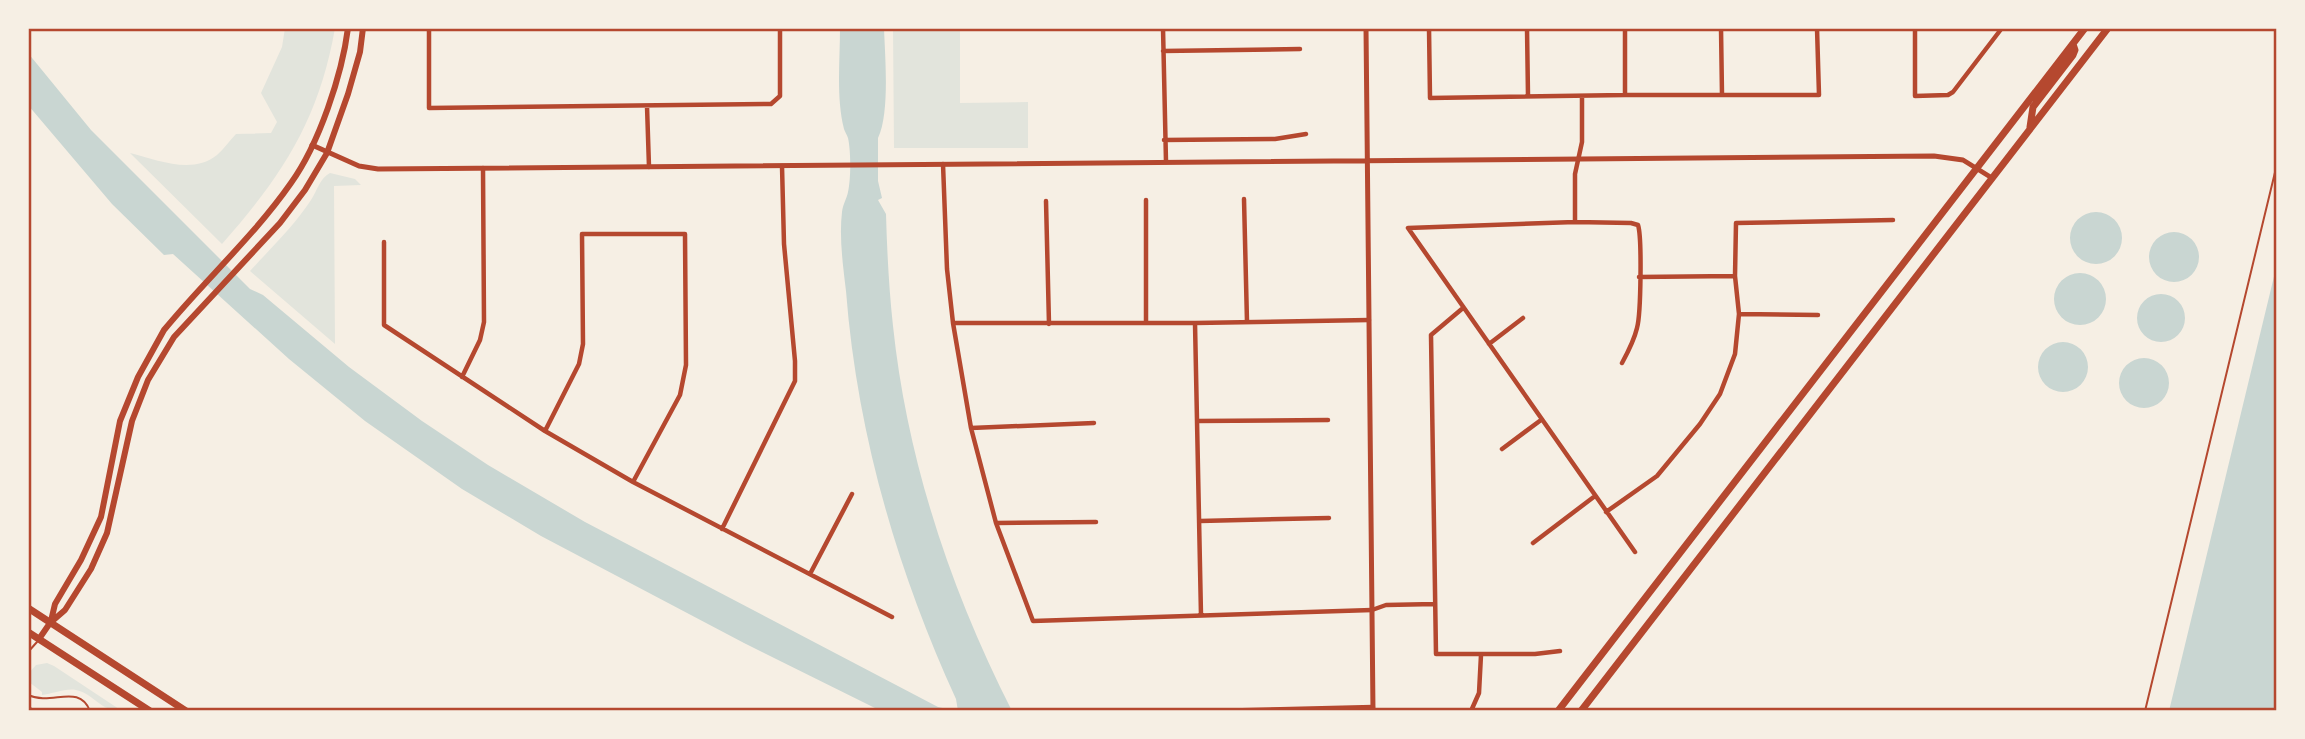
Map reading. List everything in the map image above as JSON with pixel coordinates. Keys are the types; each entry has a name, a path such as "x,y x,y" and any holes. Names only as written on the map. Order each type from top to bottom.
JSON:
{"main road":[{"path":"39,639 50,622 55,604 81,560 101,517 120,421 138,377 164,330 268,214 293,181 312,145 338,78 345,54 348,28"},
{"path":"50,622 65,610 92,569 107,533 132,421 148,380 174,337 280,223 305,190 327,153 348,94 360,52 363,28"},
{"path":"1558,711 2085,28"},
{"path":"1581,711 2108,28"},
{"path":"2030,128 2033,107 2073,55 2073,44"},
{"path":"1682,550 1696,561"},
{"path":"28,608 186,711"},
{"path":"28,632 150,711"}],"street":[{"path":"429,28 429,108 771,104 780,96 780,28"},
{"path":"1163,28 1166,162"},
{"path":"1212,711 1373,709 1366,28"},
{"path":"1429,28 1430,98 1819,95 1817,28"},
{"path":"1527,28 1528,96"},
{"path":"1625,28 1625,95"},
{"path":"1721,28 1722,95"},
{"path":"1915,28 1915,96 1948,95 1953,92 2002,28"},
{"path":"1163,51 1300,48"},
{"path":"1575,222 1575,174 1582,142 1582,96"},
{"path":"647,106 649,167"},
{"path":"1164,141 1275,139 1306,134"},
{"path":"312,145 359,166 378,169 1934,156 1963,160 1992,178"},
{"path":"943,164 947,270 971,428 996,523 1033,621 1372,610 1386,605 1435,604"},
{"path":"722,529 795,381 784,244 782,166"},
{"path":"462,377 480,340 484,322 483,168"},
{"path":"1146,200 1146,323"},
{"path":"1244,200 1247,322"},
{"path":"1046,201 1049,324"},
{"path":"1606,512 1657,476 1700,424 1720,394 1735,354 1739,314 1735,276 1736,223 1893,220"},
{"path":"1622,363 1638,326 1638,225 1575,222 1408,228 1635,552"},
{"path":"545,431 579,364 581,354 582,234 685,234 686,365 680,395 633,482"},
{"path":"384,242 384,326 545,431 633,482 892,617"},
{"path":"1639,277 1735,276"},
{"path":"1463,308 1432,335 1436,654 1560,651"},
{"path":"1739,314 1818,316"},
{"path":"1489,344 1523,318"},
{"path":"953,323 1370,320"},
{"path":"1195,323 1201,615"},
{"path":"1197,421 1328,420"},
{"path":"1502,449 1541,420"},
{"path":"971,428 1094,423"},
{"path":"810,574 852,494"},
{"path":"1533,542 1595,496"},
{"path":"1200,520 1329,518"},
{"path":"996,523 1096,522"},
{"path":"1471,711 1479,694 1481,654"}],"lane":[{"path":"28,652 39,639"},
{"path":"28,695 46,700 79,697 90,711"},
{"path":"28,706 34,711"}],"path":[{"path":"2145,711 2277,164"}],"shaded area":[{"path":"285,28 335,28 328,61 308,119 295,145 263,194 222,244 130,153 175,164 197,164 217,155 236,134 271,133 277,122 261,93 282,47"},
{"path":"840,28 884,28 885,100 878,138 878,181 882,198 878,200 886,214 893,326 909,426 935,524 951,572 1012,711 958,711 956,699 915,601 883,500 870,448 851,344 841,241 841,222 849,186 850,165 849,144 840,104"},
{"path":"893,28 960,28 960,103 1028,102 1028,148 894,148"},
{"path":"28,53 91,130 250,289 263,295 349,367 422,421 488,465 585,522 938,707 956,711 881,711 744,643 541,536 462,489 365,421 289,359 173,254 164,255 112,204 28,105"},
{"path":"330,173 355,179 361,185 334,186 335,344 250,271 297,219 321,181"},
{"path":"2096,212 2115,219 2122,238 2115,257 2096,264 2077,257 2070,238 2077,219"},
{"path":"2174,232 2192,239 2199,257 2192,275 2174,282 2156,275 2149,257 2156,239"},
{"path":"2277,264 2277,711 2169,711"},
{"path":"2080,273 2099,280 2106,299 2099,318 2080,325 2061,318 2054,299 2061,280"},
{"path":"2161,294 2170,295 2178,301 2184,309 2184,327 2178,335 2170,341 2161,342 2152,341 2144,335 2138,327 2137,318 2138,309 2144,301 2152,295"},
{"path":"2063,342 2081,349 2088,367 2081,385 2063,392 2045,385 2038,367 2045,349"},
{"path":"2144,358 2162,365 2169,383 2162,401 2144,408 2126,401 2119,383 2126,365"},
{"path":"47,663 122,711 108,708 76,690 42,695 42,692 29,682 29,673 36,665"}]}
